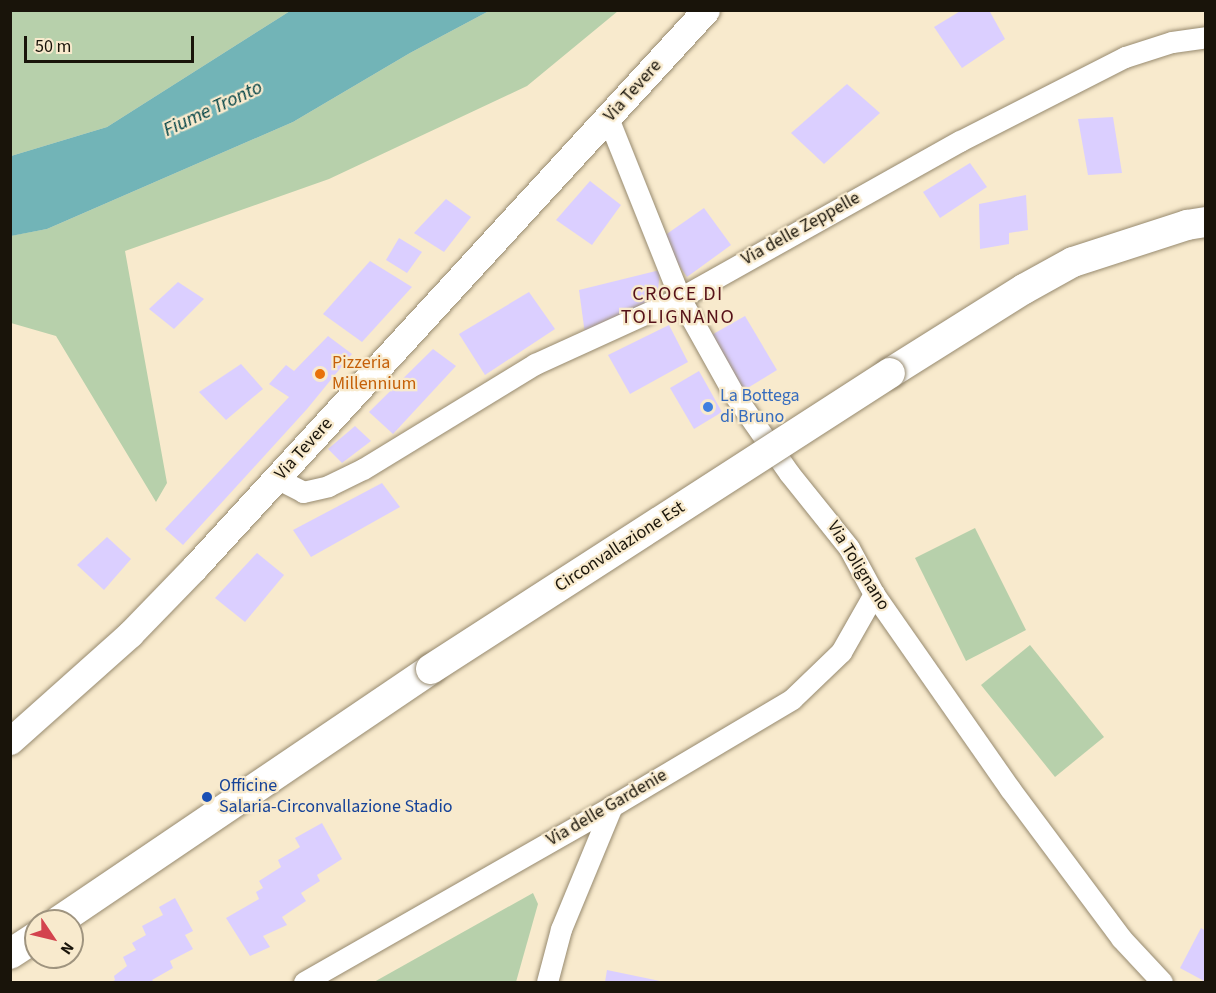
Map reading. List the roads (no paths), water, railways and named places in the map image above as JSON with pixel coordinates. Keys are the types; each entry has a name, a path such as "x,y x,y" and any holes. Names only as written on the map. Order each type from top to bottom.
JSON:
{"main road":[{"name":"Circonvallazione Est","path":"76,909 431,669 1024,289 1073,262 1187,225 1206,222"},
{"path":"10,954 24,945"}],"street":[{"name":"Via Tevere","path":"10,741 130,634 278,479 706,10"},
{"name":"Via delle Zeppelle","path":"278,479 303,492 328,486 363,470 535,364 680,298 960,141 1125,57 1172,42 1206,37"},
{"name":"Via Tolignano","path":"608,118 680,298 733,393 789,473 849,548 874,594 1010,789 1121,938 1162,982"},
{"name":"Via delle Gardenie","path":"304,982 612,806 792,699 841,652 874,594"},
{"path":"547,982 561,929 612,806"}],"water":[{"name":"Fiume Tronto","path":"290,11 489,11 410,53 293,122 47,229 11,236 11,156 107,127"}],"place":[{"name":"Pizzeria Millennium","path":"320,374"},
{"name":"La Bottega di Bruno","path":"708,407"},
{"name":"Officine Salaria-Circonvallazione Stadio","path":"207,797"}],"district":[{"name":"CROCE DI TOLIGNANO","path":"678,306"}]}
